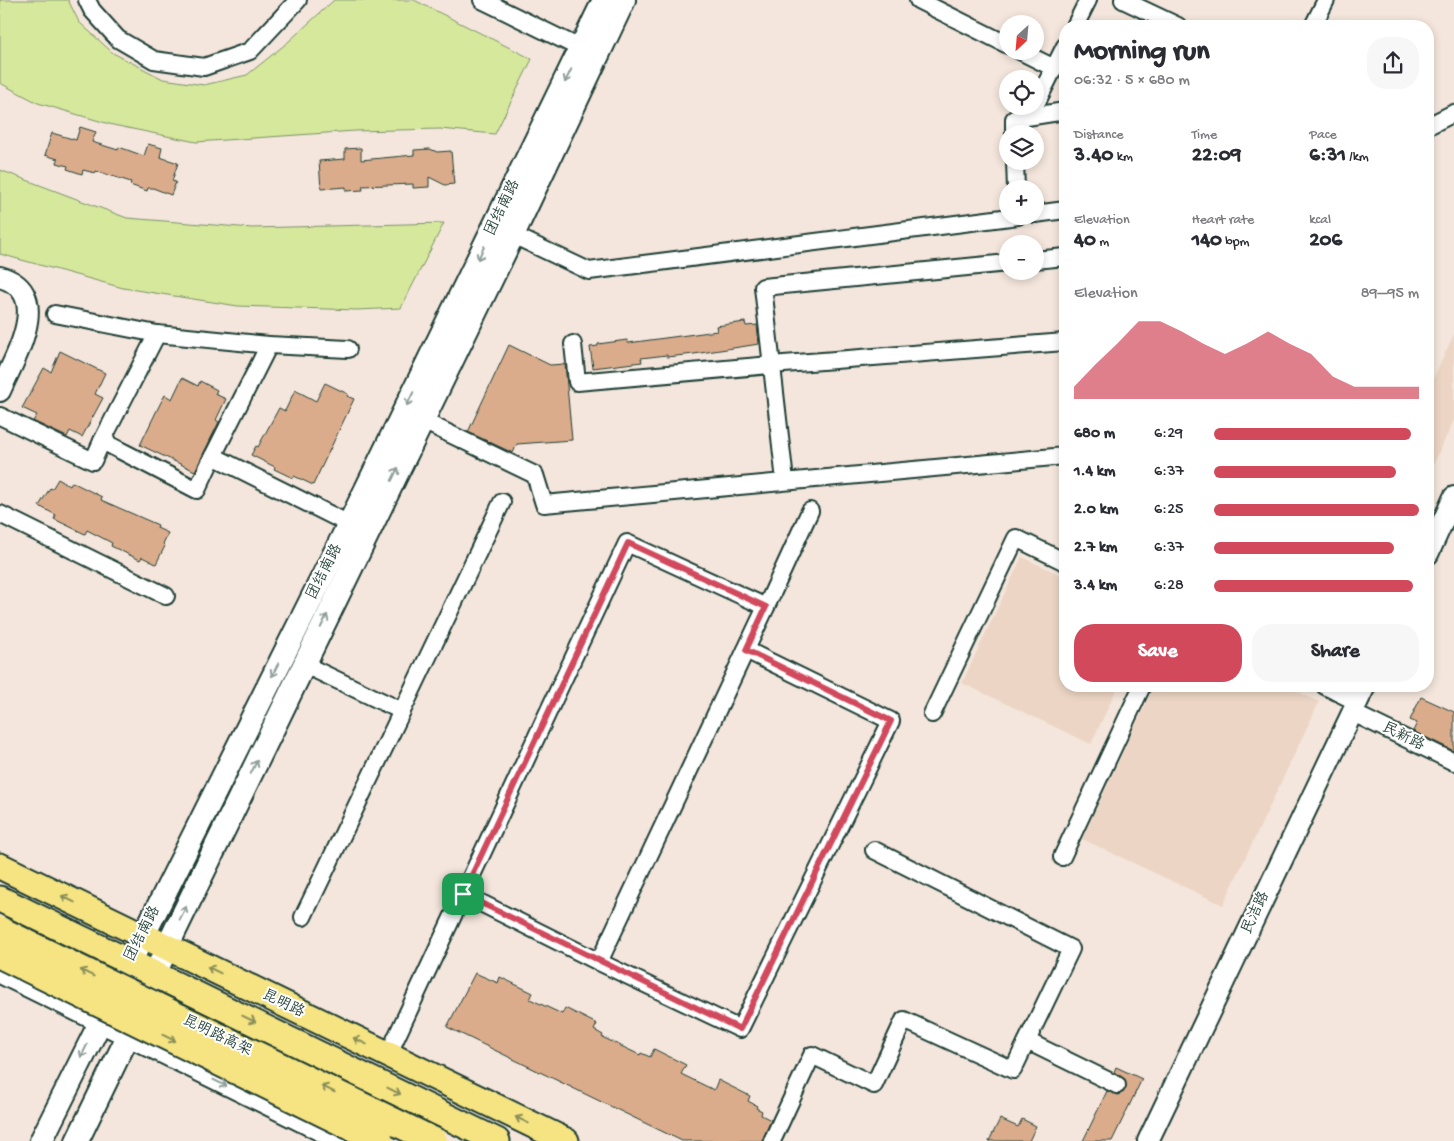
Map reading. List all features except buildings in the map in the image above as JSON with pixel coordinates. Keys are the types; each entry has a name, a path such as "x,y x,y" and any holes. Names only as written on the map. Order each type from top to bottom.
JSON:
{"highway":[{"name":"昆明路高架","path":"0,930 434,1141"},
{"name":"昆明路高架","path":"0,955 380,1141"}],"main road":[{"name":"团结南路","path":"77,1141 127,1038 167,947 303,664 513,235 589,53 604,0"},
{"name":"团结南路","path":"41,1141 98,1023 349,524 589,53 624,0"},
{"name":"昆明路","path":"0,866 566,1141"},
{"name":"昆明路","path":"0,899 497,1141"}],"street":[{"path":"87,0 92,10 118,39 132,48 154,60 204,67 250,51 298,0"},
{"path":"482,0 589,53"},
{"path":"918,0 999,40"},
{"path":"1078,20 1088,0"},
{"path":"1123,0 1165,20"},
{"path":"1316,20 1326,0"},
{"path":"1030,116 1059,58"},
{"path":"1038,60 1054,68"},
{"path":"1014,125 1014,119 1059,112"},
{"path":"1434,123 1454,113"},
{"path":"1044,213 1059,211"},
{"path":"513,235 589,271 999,218"},
{"path":"1044,259 1059,258"},
{"path":"785,481 763,288 999,264"},
{"path":"0,276 10,280 24,294 29,309 27,328 0,392"},
{"path":"55,314 157,334 268,345 348,349"},
{"path":"0,416 93,460 157,334"},
{"path":"573,344 577,382 1059,342"},
{"path":"102,441 197,490 268,345"},
{"path":"422,420 535,475 544,504 1059,457"},
{"path":"214,456 349,524"},
{"path":"1434,541 1454,497"},
{"path":"303,917 502,502"},
{"path":"599,962 810,511"},
{"path":"0,514 166,596"},
{"path":"932,714 1016,538 1059,559"},
{"path":"388,1055 628,543 766,607"},
{"path":"463,894 599,962 740,1029 891,721 746,650"},
{"path":"303,664 402,711"},
{"path":"1062,857 1139,692"},
{"name":"民新路","path":"1339,692 1358,700 1454,762"},
{"name":"民洁路","path":"1148,1141 1358,700"},
{"path":"772,1141 812,1055 874,1085 904,1020 1013,1070 1071,949 874,850"},
{"path":"0,975 337,1141"},
{"path":"1027,1041 1117,1085"}],"shaded area":[{"path":"1454,334 1454,420 1434,463 1434,377"},
{"path":"1022,557 1059,574 1059,692 1115,692 1091,744 962,683"},
{"path":"1151,692 1298,692 1319,702 1223,905 1082,839"}],"green space":[{"path":"0,0 68,0 79,22 113,53 163,79 204,85 247,75 287,43 334,0 414,0 532,59 495,134 440,129 355,131 196,142 113,125 38,103 0,83"},
{"path":"0,170 127,218 252,228 444,223 401,308 357,310 238,306 123,288 0,254"}],"route":[{"path":"628,543 766,607 746,650 891,721 740,1029 599,962 463,894 628,543"}]}
